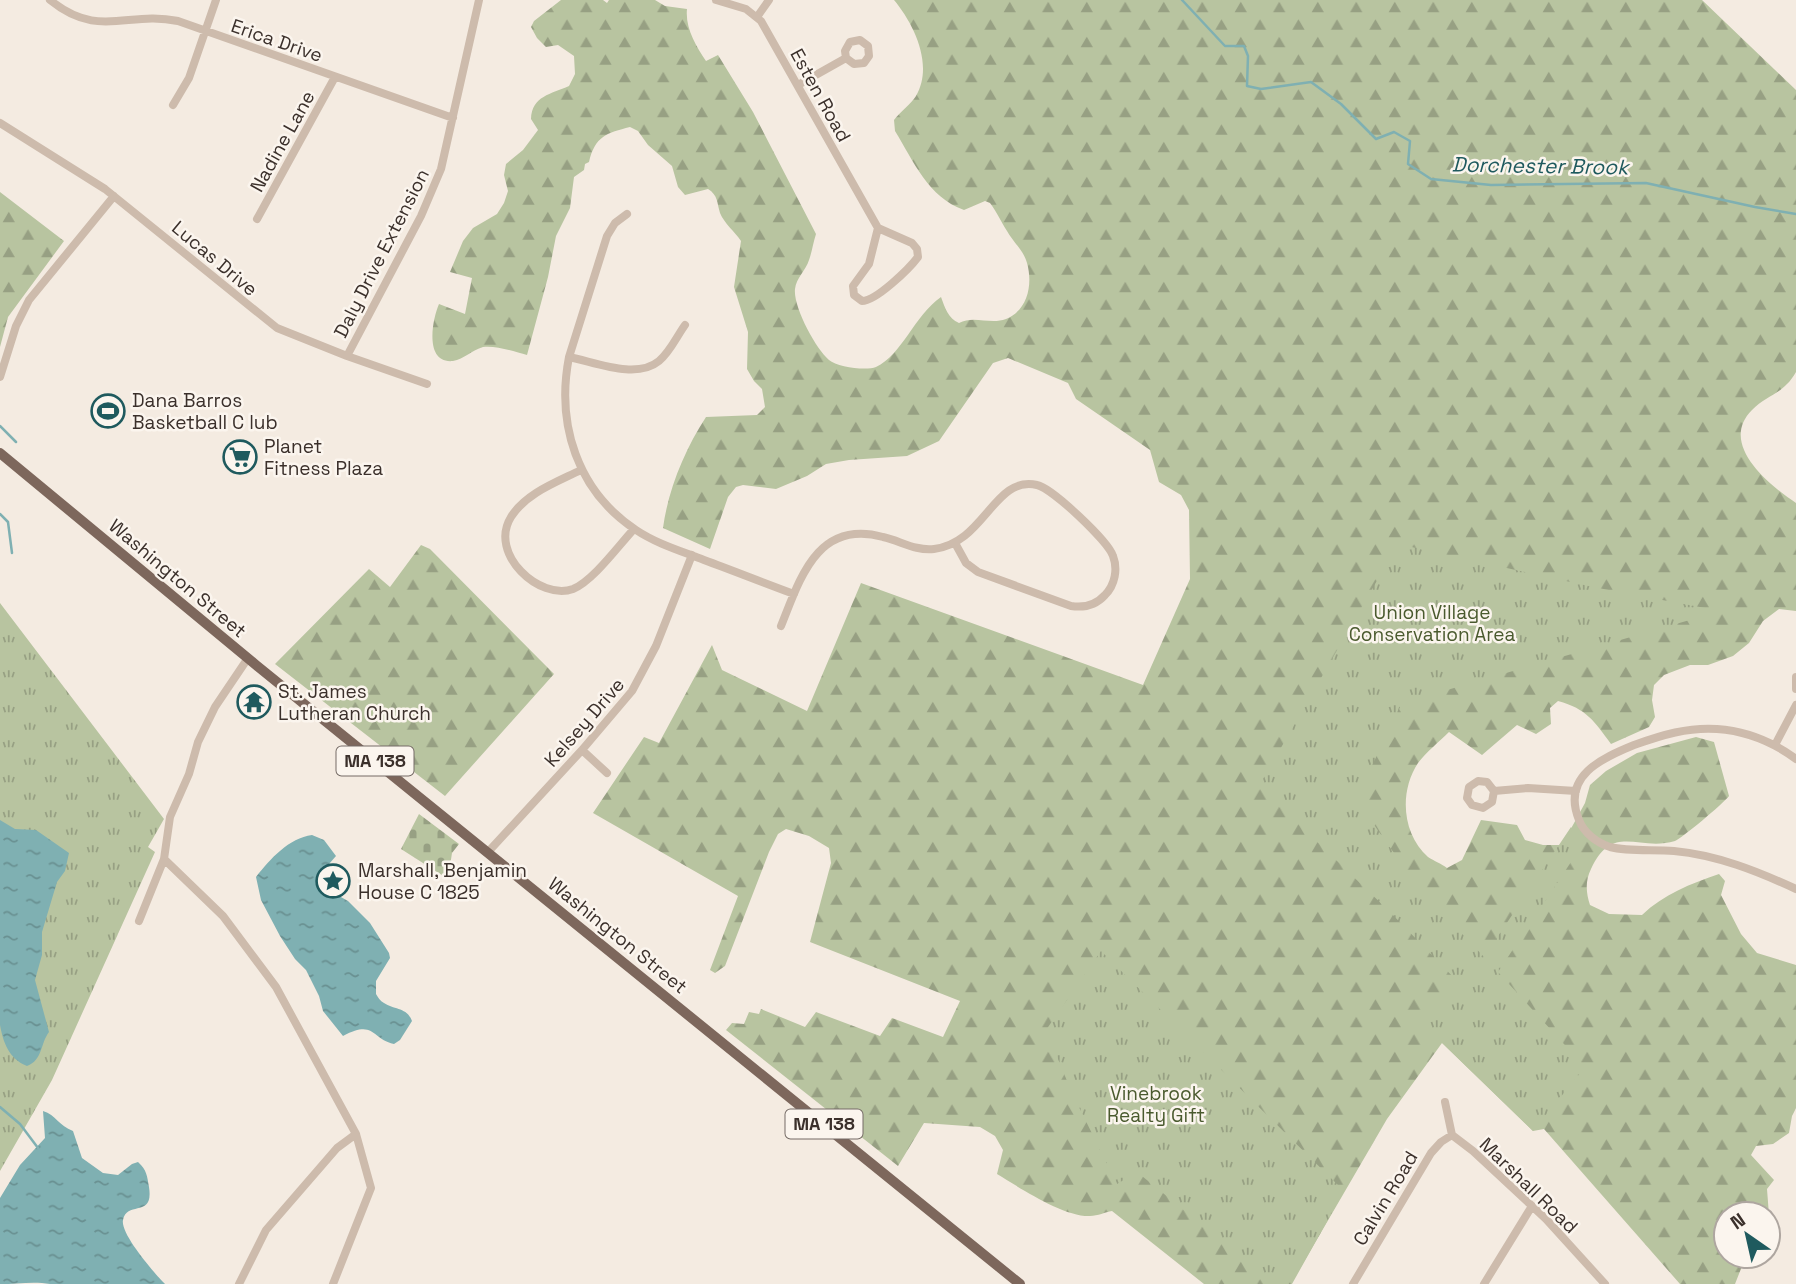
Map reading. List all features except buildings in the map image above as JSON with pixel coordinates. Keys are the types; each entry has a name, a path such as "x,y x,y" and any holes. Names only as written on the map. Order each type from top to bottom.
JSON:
{"main road":[{"name":"Washington Street","path":"0,453 247,658 1020,1284"}],"street":[{"name":"Erica Drive","path":"50,0 64,10 107,23 166,19 453,118"},
{"path":"173,106 189,78 216,0"},
{"name":"Daly Drive Extension","path":"347,356 428,200 446,153 479,0"},
{"path":"716,0 739,6 757,17 769,0"},
{"name":"Esten Road","path":"757,17 878,229"},
{"path":"798,85 846,58"},
{"name":"Nadine Lane","path":"257,219 335,78"},
{"name":"Lucas Drive","path":"0,123 93,180 267,321 287,333 427,384"},
{"path":"0,377 16,326 29,300 114,196"},
{"path":"627,214 615,223 607,236 569,357 564,393 566,424 582,470 604,502 634,529 662,544 794,594"},
{"path":"878,229 913,244 918,249 918,255 910,266 874,297 862,301 854,295 853,286 869,264 878,229"},
{"path":"569,357 626,369 643,369 663,357 685,325"},
{"path":"582,470 533,495 514,513 504,536 506,551 513,563 543,587 557,591 570,590 588,579 634,529"},
{"path":"781,626 807,565 816,554 840,538 870,534 920,549 942,548 955,543 979,525 1005,493 1018,485 1033,484 1055,494 1103,541 1114,557 1115,576 1107,594 1097,602 1085,606 1071,606 974,569 966,562 955,543"},
{"name":"Kelsey Drive","path":"488,852 582,750 641,677 692,555"},
{"path":"139,921 164,859 170,817 189,774 198,742 215,707 247,658"},
{"path":"1796,677 1796,689"},
{"path":"1775,745 1796,705"},
{"path":"1796,759 1775,745 1743,733 1698,728 1678,731 1632,746 1597,762 1582,777 1576,791 1575,805 1582,825 1591,836 1603,844 1617,848 1682,852 1719,859 1759,872 1796,889"},
{"path":"582,750 607,773"},
{"path":"1494,791 1528,788 1576,791"},
{"path":"164,859 223,916 276,987 356,1134 371,1188 333,1284"},
{"name":"Marshall Road","path":"1445,1102 1452,1135 1474,1151 1532,1206 1605,1284"},
{"path":"239,1284 266,1230 337,1148 356,1134"},
{"name":"Calvin Road","path":"1353,1284 1431,1153 1452,1135"},
{"path":"1484,1284 1532,1206"}],"green space":[{"path":"561,0 603,0 607,3 609,0 655,0 665,6 687,9 689,30 699,49 706,61 718,55 753,112 816,234 809,260 795,289 795,297 806,327 829,360 838,365 859,368 876,367 885,361 901,345 923,314 941,297 950,315 959,323 970,320 1000,321 1019,309 1029,288 1026,259 990,203 985,201 964,210 941,197 923,177 895,131 894,120 916,96 923,71 919,45 894,0 1702,0 1796,90 1796,372 1786,385 1752,410 1743,423 1741,436 1744,450 1761,475 1796,503 1796,611 1779,609 1763,621 1749,643 1733,656 1708,665 1690,665 1664,675 1654,685 1652,700 1655,717 1649,727 1611,744 1589,717 1558,701 1550,708 1551,724 1536,734 1517,725 1482,755 1449,732 1418,763 1412,774 1406,799 1408,825 1419,848 1447,868 1462,860 1481,820 1517,825 1525,840 1543,845 1562,845 1585,803 1590,785 1606,771 1637,753 1696,737 1714,742 1729,796 1675,841 1627,841 1608,846 1591,869 1587,887 1590,905 1609,914 1642,915 1678,890 1719,874 1725,881 1721,895 1741,934 1757,953 1796,965 1796,1108 1789,1133 1773,1144 1756,1146 1751,1155 1774,1180 1767,1189 1768,1200 1712,1200 1712,1270 1740,1270 1735,1284 1680,1284 1544,1129 1533,1131 1442,1043 1387,1119 1291,1284 1204,1284 1112,1211 1090,1216 1068,1212 1042,1201 997,1174 1003,1150 995,1136 980,1127 924,1123 898,1166 726,1030 732,1023 744,1024 749,1012 759,1014 761,1009 805,1027 816,1012 880,1036 892,1018 943,1037 960,1001 810,942 831,863 829,848 809,836 786,829 778,834 769,852 725,966 715,973 710,970 738,896 593,813 644,737 659,743 712,645 722,670 807,711 861,583 1143,685 1190,579 1189,510 1181,495 1159,482 1150,450 1076,399 1068,383 1008,358 993,363 939,441 907,456 826,464 807,476 776,489 743,485 736,487 728,497 710,549 663,528 678,470 706,417 757,415 765,407 762,389 747,369 748,332 734,287 741,241 722,217 714,194 708,189 685,195 678,187 672,166 648,145 638,131 630,127 603,137 595,146 584,170 574,177 570,208 556,236 527,355 483,347 453,361 444,360 434,349 434,320 439,304 465,314 472,278 450,272 463,241 473,228 497,214 504,203 508,191 504,175 506,164 523,150 538,130 531,119 535,105 544,97 569,86 575,74 574,56 558,45 546,47 531,27 534,21"},
{"path":"0,192 64,241 8,317 0,347"},
{"name":"Union Village Conservation Area","path":"1398,544 1593,587 1721,611 1402,703 1357,797 1400,860 1484,957 1571,827 1583,844 1498,972 1585,1067 1533,1131 1434,1035 1426,1041 1420,1033 1457,981 1389,911 1259,786"},
{"path":"421,545 430,549 554,674 445,796 275,664 369,569 390,587"},
{"path":"0,603 164,819 148,847 155,852 52,1080 0,1171"},
{"path":"419,814 459,844 452,853 448,879 401,849"},
{"name":"Vinebrook Realty Gift","path":"1101,951 1344,1191 1292,1284 1275,1284 1137,1172 1117,1184 1072,1093 1046,1030"}],"water":[{"path":"0,820 15,829 36,830 69,853 42,932 42,955 35,980 49,1032 39,1056 27,1066 16,1059 8,1049 0,1025"},
{"path":"312,835 324,840 336,856 329,864 327,873 327,882 332,892 348,901 370,923 389,953 390,958 376,981 376,994 383,1002 407,1013 412,1021 400,1040 394,1044 361,1029 343,1036 323,1011 306,970 280,936 261,900 256,877 288,845"},
{"path":"43,1111 73,1131 82,1158 103,1173 118,1175 138,1162 143,1168 149,1187 148,1203 125,1214 124,1226 139,1254 165,1284 0,1284 0,1198 20,1165 45,1138"}],"waterway":[{"name":"Dorchester Brook","path":"1182,0 1225,46 1244,46 1248,56 1247,86 1261,89 1311,82 1341,104 1376,139 1394,132 1410,141 1408,164 1431,179 1491,185 1646,183 1796,214"},
{"path":"0,426 16,442"},
{"path":"0,514 8,522 12,553"},
{"path":"0,1107 20,1124 38,1148"}],"place":[{"name":"Dana Barros Basketball C lub","path":"108,411"},
{"name":"Planet Fitness Plaza","path":"240,457"},
{"name":"St. James Lutheran Church","path":"254,702"},
{"name":"Marshall, Benjamin House C 1825","path":"333,881"}]}
